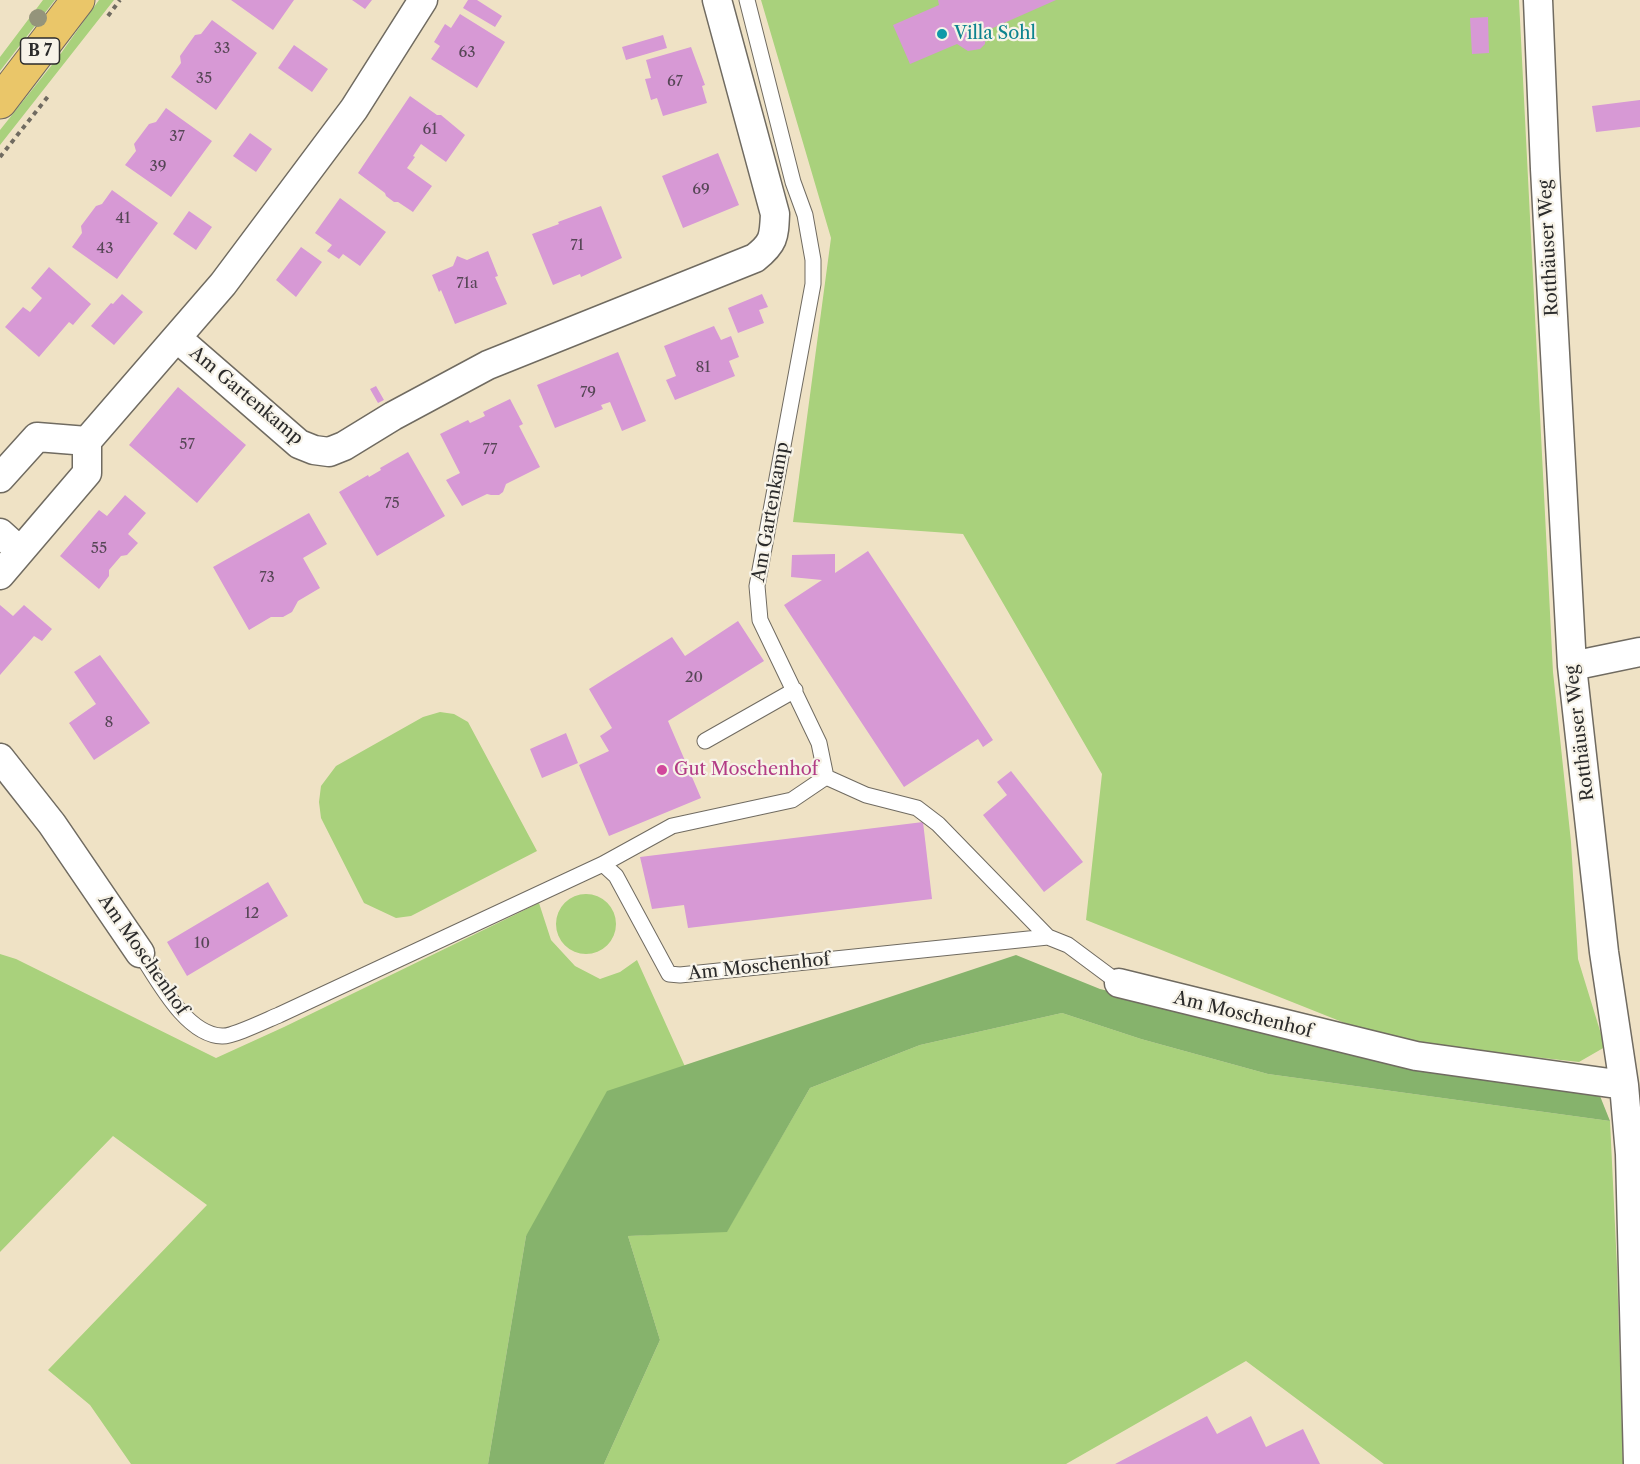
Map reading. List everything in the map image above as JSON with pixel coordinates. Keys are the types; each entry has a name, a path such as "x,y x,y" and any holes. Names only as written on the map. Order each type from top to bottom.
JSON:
{"main road":[{"name":"B 7","path":"0,102 78,0"}],"street":[{"name":"Am Gartenkamp","path":"87,441 224,284 354,109 423,0"},
{"name":"Am Gartenkamp","path":"177,338 299,444 314,450 329,452 344,447 393,416 488,364 755,258 769,247 775,233 775,213 717,0"},
{"name":"Rotthäuser Weg","path":"1539,0 1545,169 1572,666 1604,952 1624,1085 1630,1154 1638,1464"},
{"path":"0,478 37,437 87,441 87,473 10,542 0,574"},
{"path":"1572,666 1640,651"},
{"name":"Am Moschenhof","path":"0,758 52,824 140,953"},
{"name":"Am Moschenhof","path":"1119,983 1416,1056 1624,1085"}],"lane":[{"name":"Am Gartenkamp","path":"747,0 793,182 805,215 813,260 813,284 757,586 760,620 819,743 826,777"},
{"path":"705,741 795,690"},
{"path":"603,864 672,826 792,800 826,777 866,795 917,808 938,824 1048,937"},
{"name":"Am Moschenhof","path":"140,953 173,1003 193,1024 202,1032 224,1037 279,1015 603,864 616,876 669,974 680,975 1048,937 1068,945 1119,983"}],"green space":[{"path":"43,0 55,0 0,71 0,57"},
{"path":"99,0 114,0 0,145 0,130 59,56"},
{"path":"761,0 1519,0 1553,672 1571,842 1578,959 1605,1047 1579,1062 1390,1041 1086,920 1102,774 963,534 793,522 831,238"},
{"path":"440,712 454,714 468,722 537,851 411,916 396,918 364,903 321,818 319,802 321,786 336,766 423,717"},
{"path":"586,894 603,899 611,907 616,924 611,941 603,949 586,954 569,949 561,941 556,924 561,907 569,899"},
{"path":"539,903 551,940 575,966 600,979 620,972 637,960 687,1071 526,1236 488,1464 131,1464 90,1405 48,1370 207,1205 113,1136 0,1252 0,954 16,959 216,1058"},
{"path":"1016,955 1100,989 1381,1056 1600,1096 1610,1121 1268,1074 1141,1039 1062,1013 920,1045 810,1088 727,1232 628,1236 660,1340 604,1464 488,1464 526,1236 607,1091"},
{"path":"1062,1013 1141,1039 1268,1074 1610,1121 1623,1464 1384,1464 1246,1361 1066,1464 604,1464 660,1340 628,1236 727,1231 810,1088 920,1045"}],"building":[{"path":"231,0 294,0 273,30"},
{"path":"352,0 372,0 365,9"},
{"path":"468,0 477,0 502,16 495,27 463,8"},
{"name":"Villa Sohl","path":"938,0 1056,0 986,31 985,44 980,49 968,51 957,44 910,64 893,25 939,5"},
{"path":"460,14 505,42 477,88 431,59 440,46 434,42 445,24 451,28"},
{"path":"1488,17 1489,53 1472,54 1470,18"},
{"path":"212,20 257,53 216,110 171,77 181,63 180,56 195,35 201,34"},
{"path":"663,35 667,48 626,60 622,47"},
{"path":"294,45 328,69 312,92 278,68"},
{"path":"691,47 705,85 702,86 707,103 663,116 657,98 651,100 645,79 651,78 646,60"},
{"path":"410,96 437,115 441,115 465,135 446,162 421,144 407,168 432,186 413,212 398,202 394,202 358,173"},
{"path":"1640,100 1640,127 1596,132 1592,106"},
{"path":"166,108 212,141 171,197 125,165 136,151 134,144 149,124 156,122"},
{"path":"250,133 272,149 256,172 233,156"},
{"path":"718,153 739,205 683,228 662,176"},
{"path":"112,190 158,223 117,279 72,247 82,233 81,226"},
{"path":"340,198 386,232 360,266 343,254 339,259 327,251 332,245 315,233"},
{"path":"601,206 622,258 581,277 580,274 553,285 532,234"},
{"path":"189,211 212,227 196,250 173,234"},
{"path":"301,247 322,262 296,297 276,280"},
{"path":"488,251 498,276 495,277 507,304 455,324 432,275 453,266 457,256 467,260"},
{"path":"49,267 91,304 73,325 69,322 39,357 5,327 23,307 30,312 42,298 31,288"},
{"path":"122,294 143,312 114,345 91,326"},
{"path":"762,294 768,307 759,310 764,323 738,333 728,308"},
{"path":"714,326 721,340 731,336 739,357 729,361 735,376 675,400 666,380 676,376 664,346"},
{"path":"618,352 646,421 622,431 610,402 601,405 603,409 555,428 537,385"},
{"path":"376,386 384,400 378,403 370,389"},
{"path":"178,387 246,445 197,503 129,445"},
{"path":"510,399 523,424 519,426 540,467 506,484 499,495 487,494 462,506 446,480 460,473 440,434 468,420 470,423 485,416 483,412"},
{"path":"408,452 445,516 377,556 339,492 368,475 369,477"},
{"path":"125,495 146,513 128,534 138,543 127,555 121,556 109,570 109,576 99,589 60,556 99,510 107,516"},
{"path":"309,513 327,544 303,558 320,588 298,601 292,612 283,617 271,617 249,630 213,567"},
{"path":"868,551 993,740 983,747 978,739 904,787 784,605 822,580 791,577 792,555 835,554 835,573"},
{"path":"0,605 13,616 24,605 52,629 42,641 34,636 0,675"},
{"path":"738,621 764,661 668,721 701,798 609,836 579,765 609,751 600,736 612,728 589,689 672,637 685,656"},
{"path":"100,655 150,723 94,760 69,723 96,704 74,672"},
{"path":"566,733 578,763 542,778 530,749"},
{"path":"1011,771 1083,862 1044,892 983,815 1007,795 997,782"},
{"path":"923,822 932,899 688,928 684,905 652,909 640,857"},
{"path":"268,882 288,916 187,976 167,942"},
{"path":"1207,1416 1217,1434 1251,1416 1266,1447 1303,1429 1320,1464 1115,1464"}],"place":[{"name":"Villa Sohl","path":"942,34"},
{"name":"Gut Moschenhof","path":"662,770"}]}
